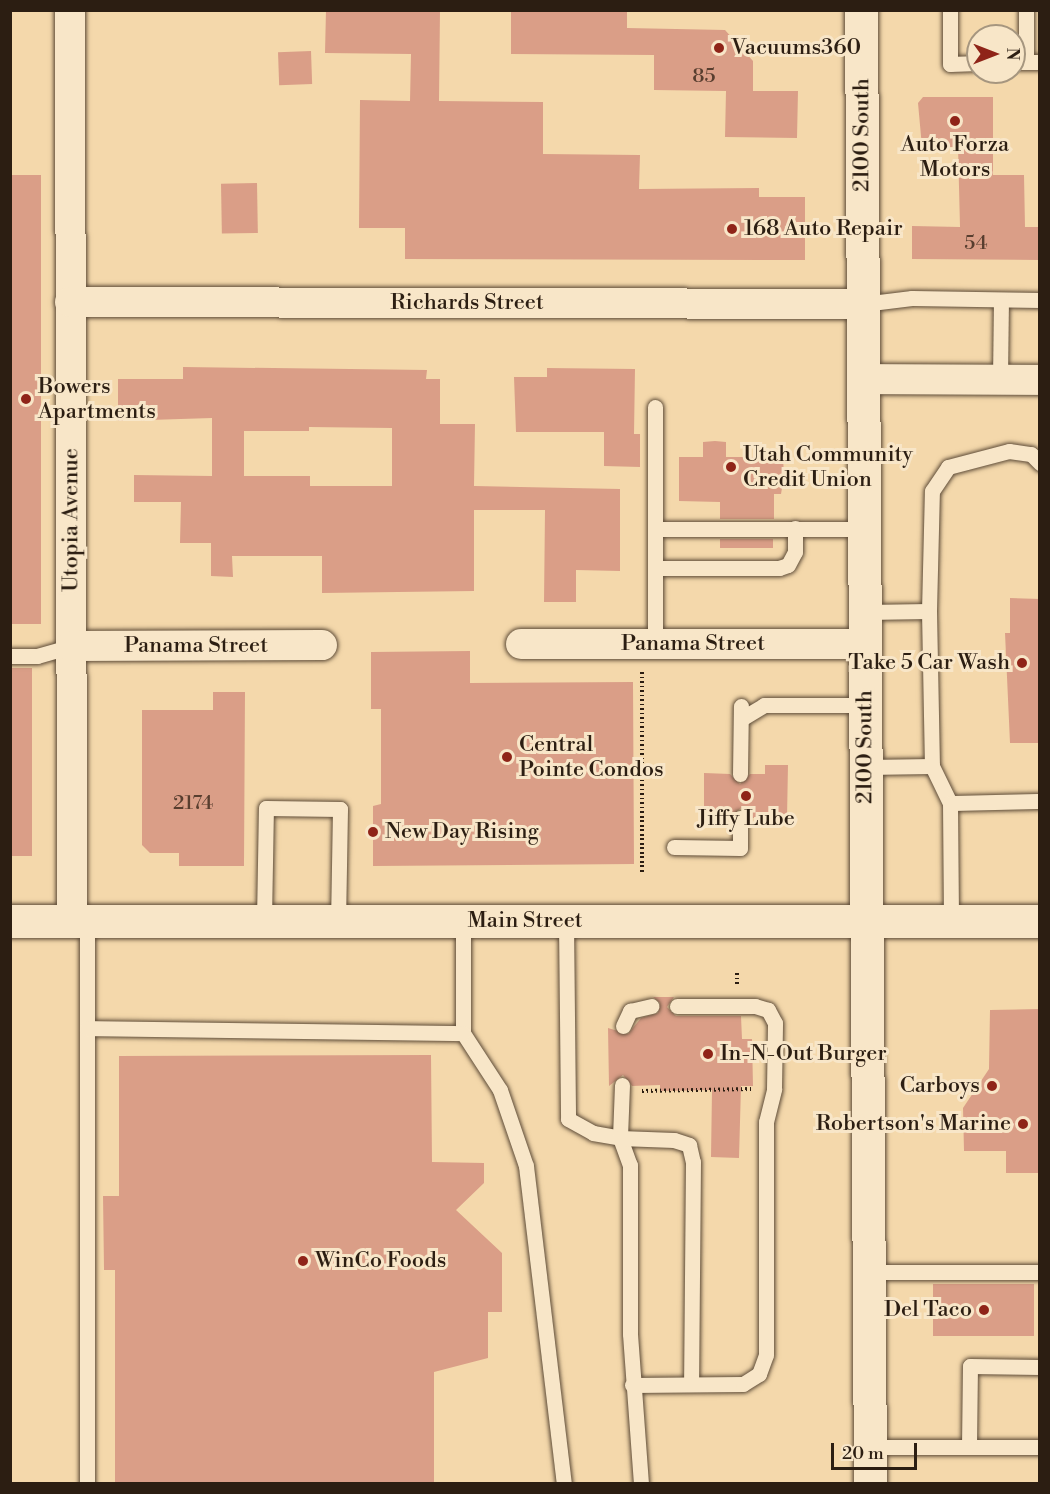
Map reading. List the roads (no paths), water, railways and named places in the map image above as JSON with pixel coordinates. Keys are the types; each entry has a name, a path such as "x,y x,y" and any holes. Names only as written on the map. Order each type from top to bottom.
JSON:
{"main road":[{"name":"2100 South","path":"861,10 870,1484"},
{"name":"Main Street","path":"10,921 1040,921"}],"street":[{"name":"Utopia Avenue","path":"70,10 71,646 79,921"},
{"name":"Richards Street","path":"70,302 863,304"},
{"path":"863,379 1040,380"},
{"name":"Panama Street","path":"521,644 865,644"},
{"name":"Panama Street","path":"71,646 322,645"}],"lane":[{"path":"950,10 950,64 966,63"},
{"path":"1026,10 1027,62"},
{"path":"863,304 912,298 1040,300"},
{"path":"1000,380 1001,300"},
{"path":"648,645 655,568 655,408"},
{"path":"951,921 950,802 932,766 929,611 932,491 948,467 1009,451 1031,454 1040,463"},
{"path":"655,568 779,568 788,565 795,552 795,528"},
{"path":"655,529 864,529"},
{"path":"865,612 929,611"},
{"path":"10,656 37,656 71,646"},
{"path":"740,774 741,713 764,705 865,705"},
{"path":"866,767 932,766"},
{"path":"950,802 1040,801"},
{"path":"264,920 266,808 340,809 338,920"},
{"path":"674,847 740,848 740,818"},
{"path":"79,921 87,1028 87,1484"},
{"path":"464,921 463,1033 500,1090 526,1166 564,1484"},
{"path":"566,921 568,1119 593,1134 621,1138 674,1140 688,1145 691,1153 691,1384"},
{"path":"623,1026 630,1011 651,1006"},
{"path":"632,1385 743,1384 759,1374 766,1355 766,1122 774,1089 775,1023 768,1010 755,1006 677,1006"},
{"path":"87,1028 463,1033"},
{"path":"622,1085 621,1138 630,1165 632,1385 641,1484"},
{"path":"868,1272 1040,1272"},
{"path":"969,1447 970,1366 1040,1367"},
{"path":"869,1447 1040,1447"}],"place":[{"name":"Vacuums360","path":"719,48"},
{"name":"Auto Forza Motors","path":"955,121"},
{"name":"168 Auto Repair","path":"732,229"},
{"name":"Bowers Apartments","path":"26,399"},
{"name":"Utah Community Credit Union","path":"731,467"},
{"name":"Take 5 Car Wash","path":"1022,663"},
{"name":"Central Pointe Condos","path":"507,757"},
{"name":"Jiffy Lube","path":"746,796"},
{"name":"New Day Rising","path":"373,832"},
{"name":"In-N-Out Burger","path":"708,1054"},
{"name":"Carboys","path":"992,1086"},
{"name":"Robertson's Marine","path":"1023,1124"},
{"name":"WinCo Foods","path":"303,1261"},
{"name":"Del Taco","path":"984,1310"}]}
